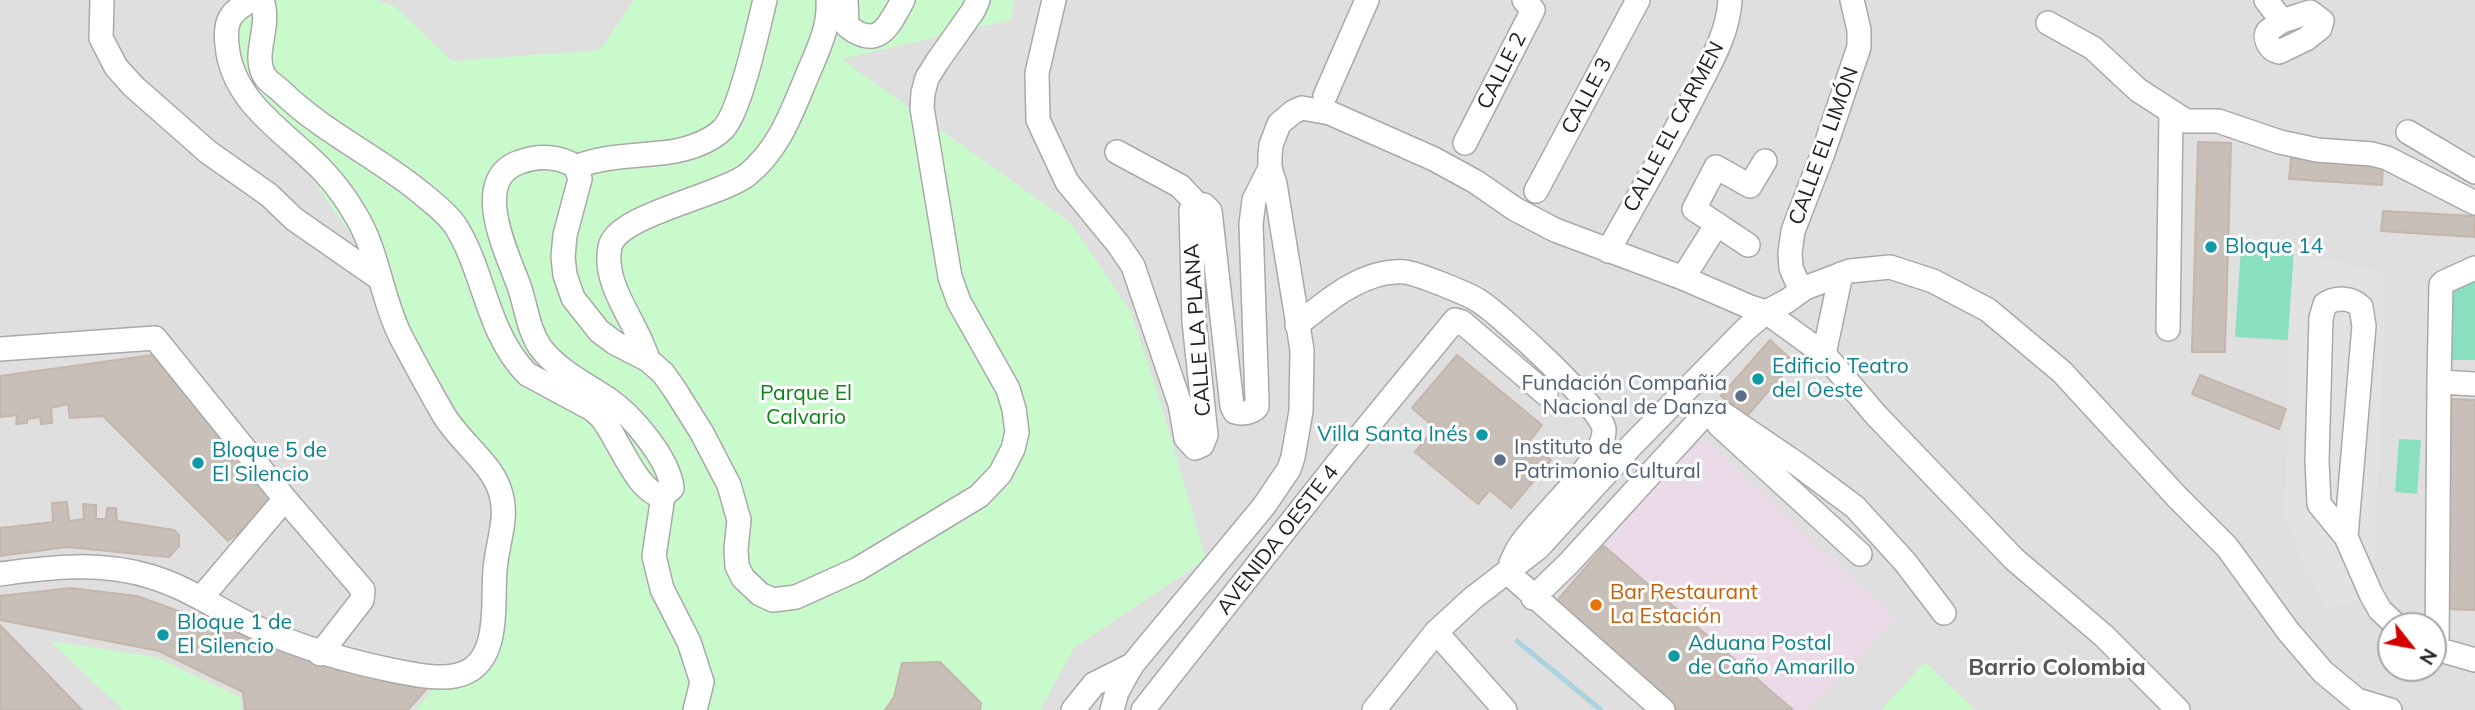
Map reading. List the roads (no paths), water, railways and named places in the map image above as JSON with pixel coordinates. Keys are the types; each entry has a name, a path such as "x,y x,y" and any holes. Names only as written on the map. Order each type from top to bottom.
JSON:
{"street":[{"path":"102,0 101,38 116,67 133,86 208,152 269,195 295,219 379,278"},
{"path":"0,573 88,566 152,577 201,598 253,626 320,654 429,677 454,677 466,673 481,660 487,649 495,613 495,569 504,522 499,487 446,418 400,336 389,312 368,243 349,205 327,174 254,107 236,80 227,51 225,27 239,7 252,0"},
{"path":"262,0 266,11 266,25 259,52 265,77 317,122 394,171 441,208 456,227 469,254 490,315 519,365 527,374 584,404 601,417 617,439 643,486 663,496"},
{"path":"576,167 595,161 677,152 713,137 724,129 735,110 765,0"},
{"path":"648,360 637,328 613,284 610,243 624,227 731,184 748,174 762,160 786,127 826,25 828,0"},
{"path":"846,0 847,26 855,33 875,36 887,30 903,0"},
{"path":"695,710 702,682 689,642 662,589 654,555 663,496 672,488 668,469 648,438 611,401 562,369 541,347 534,335 496,220 494,203 497,187 504,174 516,163 544,158 561,159 576,167 580,179 565,235 563,257 565,275 573,298 599,331 615,343 648,360 663,373 702,433 729,485 738,513 737,566 743,578 760,594 772,600 796,597 858,569 979,496 1000,474 1013,449 1017,432 1008,389 959,302 950,277 922,108 927,78 978,0"},
{"name":"CALLE LA PLANA","path":"1054,0 1037,74 1038,120 1067,182 1133,266 1180,404 1186,438 1195,447 1202,445 1206,435 1194,321 1190,217 1194,206 1208,208 1232,406 1235,412 1251,411 1256,407 1257,400 1251,224 1254,200 1270,168"},
{"path":"1325,96 1367,0"},
{"name":"CALLE 2","path":"1465,143 1533,10 1524,0"},
{"name":"CALLE 3","path":"1535,191 1638,0"},
{"name":"CALLE EL CARMEN","path":"1608,251 1676,131 1713,57 1725,29 1730,0"},
{"name":"CALLE EL LIMÓN","path":"1801,290 1791,268 1793,231 1859,47 1852,0"},
{"path":"2266,0 2282,22"},
{"path":"2048,23 2093,48 2138,90 2186,121 2218,121 2305,147 2387,158 2400,162 2475,203"},
{"path":"1112,710 1117,692 1132,665 1264,506 1289,469 1301,411 1302,350 1275,184 1270,168 1271,145 1279,124 1302,108 1330,113 1434,159 1538,222 1766,312 1825,354 1875,414 2014,559 2104,636 2178,710"},
{"path":"2168,329 2171,113"},
{"path":"2408,132 2475,172"},
{"path":"1117,152 1180,186 1198,205"},
{"path":"1748,245 1694,209 1716,167 1750,186 1765,161"},
{"path":"1683,278 1717,224"},
{"path":"1374,710 1436,632 1538,548 1632,445 1745,330 1766,312 1819,281 1850,271 1890,267 1933,281 1969,299 2015,332 2062,372 2176,497 2227,547 2288,631 2323,672 2357,700 2390,710"},
{"path":"2436,612 2441,285 2475,268"},
{"path":"1297,325 1331,298 1373,276 1406,272 1478,300 1500,317 1583,396 1601,419 1604,428 1598,453 1520,544 1507,572"},
{"path":"1825,354 1841,274"},
{"path":"2346,537 2364,326 2361,307 2350,300 2342,299 2331,300 2325,304 2321,318 2317,493 2319,504 2346,537 2371,594 2382,612"},
{"name":"AVENIDA OESTE 4","path":"1143,710 1455,320 1462,322 1546,394"},
{"path":"0,349 155,338 285,499 363,590 362,600 320,654"},
{"path":"2439,382 2475,384"},
{"path":"1534,598 1714,413"},
{"path":"1714,413 1860,554"},
{"path":"1714,413 1800,466 1855,507 1905,562 1944,613"},
{"path":"201,598 285,499"},
{"path":"1507,572 1663,710"},
{"path":"1436,632 1505,710"},
{"path":"2447,652 2475,660"},
{"path":"1073,710 1094,684 1132,665"}],"waterway":[{"path":"1517,641 1601,710"}],"place":[{"name":"Bloque 14","path":"2211,247"},
{"name":"Edificio Teatro del Oeste","path":"1758,379"},
{"name":"Fundación Compañia Nacional de Danza","path":"1741,396"},
{"name":"Villa Santa Inés","path":"1482,435"},
{"name":"Instituto de Patrimonio Cultural","path":"1500,460"},
{"name":"Bloque 5 de El Silencio","path":"198,463"},
{"name":"Bar Restaurant La Estación","path":"1596,605"},
{"name":"Bloque 1 de El Silencio","path":"163,635"},
{"name":"Aduana Postal de Caño Amarillo","path":"1674,656"}],"district":[{"name":"Barrio Colombia","path":"2057,668"}],"park label":[{"name":"Parque El Calvario","path":"806,406"}]}
